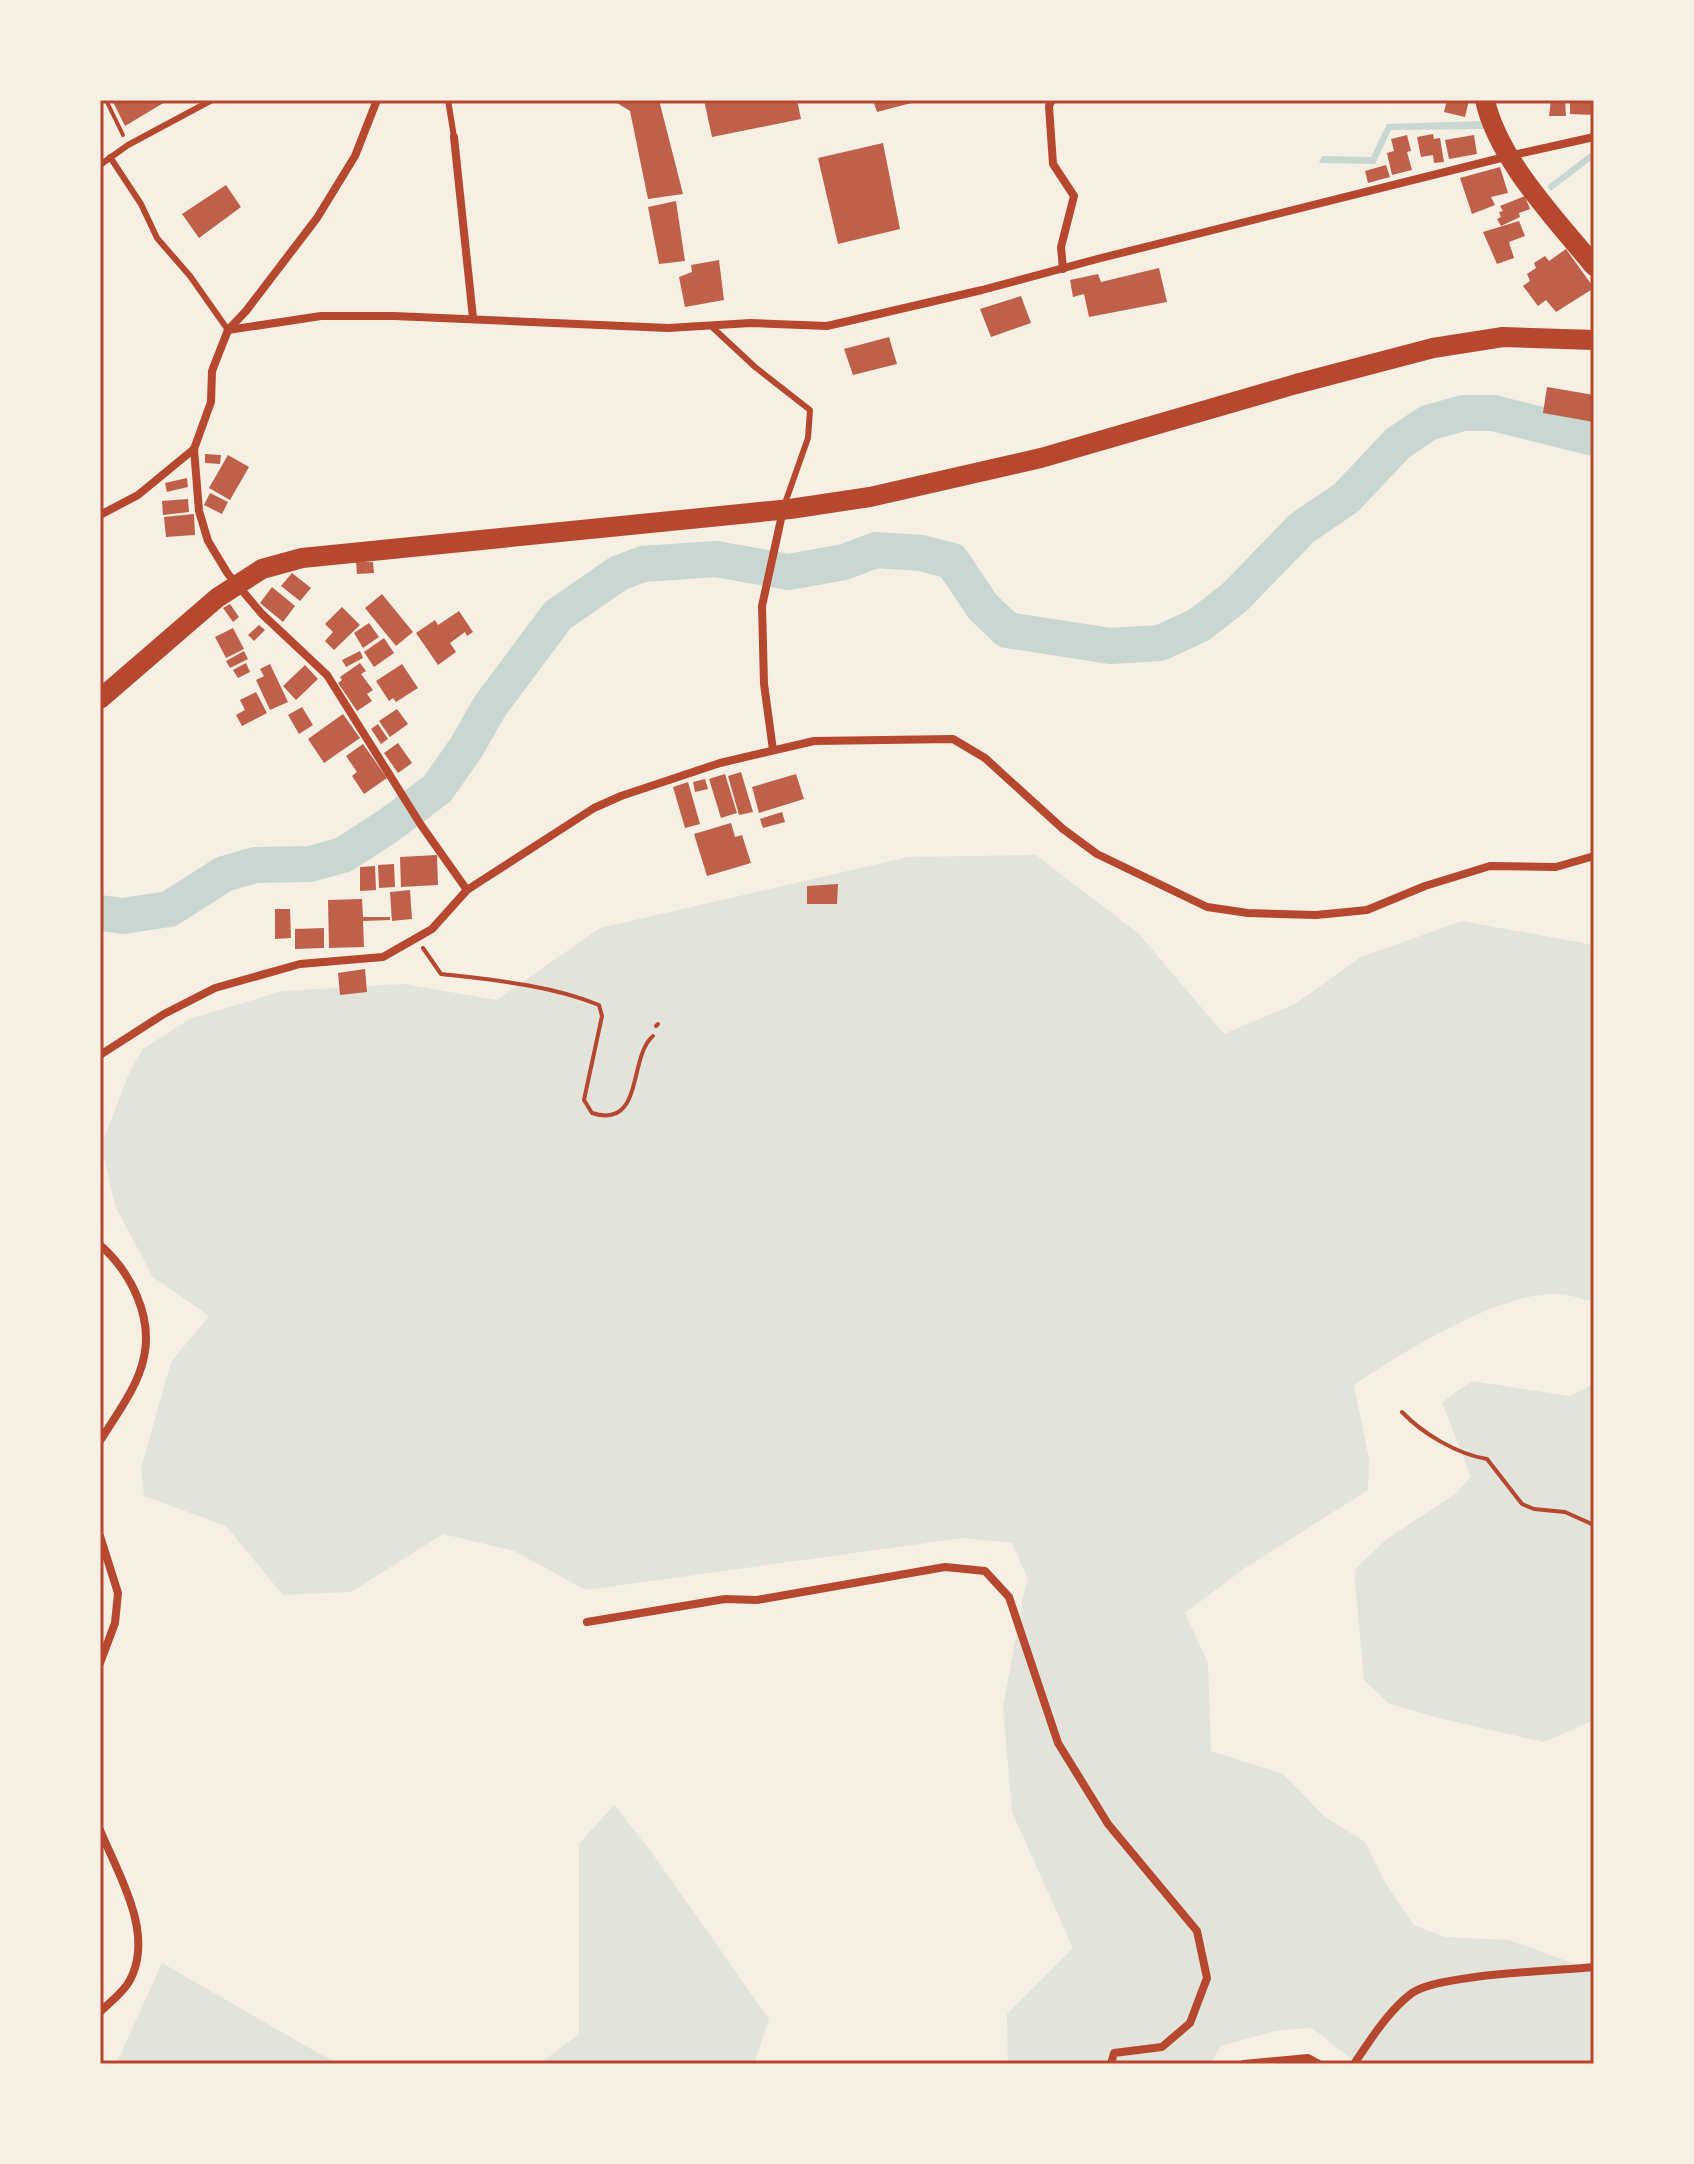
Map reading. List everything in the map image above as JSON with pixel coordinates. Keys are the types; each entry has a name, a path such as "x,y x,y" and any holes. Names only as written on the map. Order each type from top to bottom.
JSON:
{"main road":[{"path":"1485,100 1489,116 1509,156 1594,266"},
{"path":"100,699 217,598 262,569 302,558 783,510 870,497 1041,458 1281,388 1433,348 1503,337 1594,340"}],"street":[{"path":"377,100 355,156 317,218 228,330 212,371 211,402 194,449 199,511 208,541 237,586 327,675 421,825 467,890"},
{"path":"1052,100 1049,106 1053,164 1074,196 1061,247 1063,269"},
{"path":"454,137 473,318"},
{"path":"228,330 321,316 473,318 668,328 751,323 827,326 1594,137"},
{"path":"100,515 138,495 194,449"},
{"path":"773,750 764,684 762,606 783,510"},
{"path":"100,1055 164,1014 215,988 300,964 383,957 432,929 467,890 594,808 621,796 720,763 814,741 953,739 985,758 1063,829 1097,854 1207,907 1248,913 1316,915 1367,910 1425,886 1490,866 1556,867 1594,856"},
{"path":"100,1245 111,1254 136,1290 146,1331 144,1358 128,1395 100,1441"},
{"path":"100,1536 118,1593 115,1623 100,1663"},
{"path":"587,1622 725,1599 757,1600 945,1567 985,1571 1009,1597 1058,1743 1108,1824 1197,1931 1207,1978 1190,2023 1162,2047 1114,2053 1111,2064"},
{"path":"100,1830 134,1913 139,1953 130,1980 100,2012"},
{"path":"1354,2064 1386,2019 1415,1991 1446,1980 1594,1967"},
{"path":"1244,2064 1308,2058 1319,2064"}],"lane":[{"path":"100,165 128,145 212,100"},
{"path":"448,100 454,137"},
{"path":"110,157 141,204 157,238 190,276 228,330"},
{"path":"711,326 755,367 810,410 808,438 783,510"}],"path":[{"path":"106,100 128,145"},
{"path":"417,939 441,974 526,986 579,997 599,1005 602,1016 584,1100 592,1113 603,1117 623,1108 630,1099 645,1043 653,1036"},
{"path":"1402,1412 1412,1422 1467,1456 1487,1459 1522,1504 1534,1509 1565,1512 1594,1525"}],"shaded area":[{"path":"1483,121 1485,129 1391,130 1375,164 1319,163 1322,156 1371,157 1387,124"},
{"path":"1036,855 1139,934 1224,1034 1295,1004 1361,957 1462,921 1594,945 1594,1302 1557,1294 1509,1302 1452,1326 1354,1385 1369,1459 1368,1490 1245,1568 1185,1613 1208,1663 1211,1751 1283,1774 1325,1817 1365,1842 1387,1886 1414,1925 1445,1937 1509,1940 1594,1971 1594,2064 1358,2064 1312,2028 1275,2031 1221,2046 1210,2064 1008,2064 1007,2014 1073,1948 1012,1812 1003,1707 1027,1577 1012,1543 963,1538 586,1590 514,1551 443,1534 351,1592 283,1595 226,1526 144,1496 141,1468 171,1362 209,1316 153,1277 116,1208 101,1146 129,1073 143,1049 190,1019 282,991 404,984 497,1000 600,928 908,857"},
{"path":"1472,1381 1570,1396 1594,1384 1594,1720 1544,1742 1438,1718 1388,1703 1364,1680 1354,1570 1388,1538 1455,1494 1471,1477 1442,1402"},
{"path":"614,1805 650,1850 769,2019 754,2064 539,2064 579,2034 579,1844"},
{"path":"162,1963 318,2053 341,2064 116,2064"}],"building":[{"path":"612,100 659,100 683,194 648,199 630,111"},
{"path":"704,100 797,100 801,119 712,137"},
{"path":"873,100 919,100 919,101 877,112"},
{"path":"1447,100 1469,100 1465,117 1444,112"},
{"path":"1551,100 1565,100 1566,116 1549,116"},
{"path":"1570,100 1594,100 1594,115 1570,114"},
{"path":"113,102 165,102 125,126"},
{"path":"1433,134 1434,139 1440,138 1444,162 1434,163 1433,155 1421,157 1417,137"},
{"path":"1407,135 1411,151 1407,152 1412,170 1392,175 1387,153 1394,151 1391,139"},
{"path":"1474,135 1477,154 1449,159 1445,140"},
{"path":"883,143 900,229 838,244 818,158"},
{"path":"1386,165 1390,177 1368,183 1365,171"},
{"path":"1500,167 1508,193 1491,197 1495,205 1472,214 1460,178"},
{"path":"226,185 241,207 199,238 182,214"},
{"path":"1525,196 1530,209 1501,226 1497,219 1501,217 1499,212 1503,211 1500,206"},
{"path":"676,201 685,261 659,264 648,207"},
{"path":"1519,221 1525,236 1509,242 1514,258 1497,264 1483,232"},
{"path":"1566,249 1594,288 1556,312 1546,300 1538,306 1523,286 1530,281 1527,274 1536,268 1534,263 1545,256 1549,261"},
{"path":"719,260 724,300 685,307 679,277 692,272 691,265"},
{"path":"1159,268 1167,302 1089,317 1084,294 1073,297 1070,280 1098,274 1101,282"},
{"path":"1021,296 1031,323 991,337 980,309"},
{"path":"889,337 897,364 853,375 844,349"},
{"path":"1547,387 1594,395 1594,422 1543,413"},
{"path":"205,454 221,455 220,464 205,463"},
{"path":"228,455 249,467 230,500 209,488"},
{"path":"187,478 188,487 167,492 165,483"},
{"path":"210,493 228,502 222,514 204,505"},
{"path":"188,499 189,512 163,515 162,501"},
{"path":"194,514 195,535 166,537 164,517"},
{"path":"356,562 373,562 374,573 357,574"},
{"path":"292,573 311,588 300,601 281,586"},
{"path":"272,587 295,606 283,622 260,603"},
{"path":"382,594 413,632 396,646 365,608"},
{"path":"230,604 239,617 233,622 223,608"},
{"path":"342,607 360,625 334,650 325,641 333,632 325,624"},
{"path":"459,611 473,632 467,636 465,632 450,643 456,652 438,665 416,633 435,620 438,625"},
{"path":"369,623 379,637 363,648 354,633"},
{"path":"259,625 265,630 254,641 248,635"},
{"path":"233,628 244,649 226,658 215,637"},
{"path":"384,638 394,653 374,667 364,652"},
{"path":"244,651 248,659 230,668 226,661"},
{"path":"360,651 363,658 346,667 342,660"},
{"path":"246,663 250,672 238,678 233,670"},
{"path":"360,663 366,671 361,674 373,690 367,694 372,701 357,711 338,683 342,680 340,677"},
{"path":"270,664 288,702 270,710 256,680 264,676 260,669"},
{"path":"402,664 418,688 396,702 393,698 389,701 376,681"},
{"path":"305,665 318,679 296,700 283,686"},
{"path":"256,692 267,713 242,726 236,715 245,710 240,700"},
{"path":"302,707 313,725 299,734 288,715"},
{"path":"397,709 408,724 390,737 379,721"},
{"path":"343,714 360,738 324,763 308,739"},
{"path":"378,724 388,739 381,744 371,729"},
{"path":"398,743 412,763 398,773 384,753"},
{"path":"363,744 387,778 364,794 352,776 357,772 346,756"},
{"path":"741,772 753,812 739,815 728,776"},
{"path":"725,774 737,813 721,818 709,779"},
{"path":"796,774 804,799 759,813 752,787"},
{"path":"705,779 708,789 695,792 693,782"},
{"path":"688,782 700,824 685,828 673,787"},
{"path":"782,812 785,822 763,828 760,819"},
{"path":"731,823 735,837 742,835 751,863 707,876 694,834"},
{"path":"437,855 438,885 401,887 400,857"},
{"path":"394,864 395,887 379,888 378,865"},
{"path":"375,866 376,890 360,891 360,867"},
{"path":"838,884 837,904 807,904 807,886"},
{"path":"410,890 412,919 392,921 390,892"},
{"path":"362,899 363,917 390,917 390,920 363,921 364,947 329,948 328,900"},
{"path":"275,909 290,909 291,938 275,939"},
{"path":"324,928 324,948 295,949 295,929"},
{"path":"365,969 367,992 340,995 338,973"}],"waterway":[{"path":"1551,187 1590,157"},
{"path":"100,913 123,916 169,909 224,874 255,865 310,864 343,855 437,789 490,706 558,615 619,573 643,564 716,559 789,572 844,562 876,550 921,553 952,561 983,607 1007,630 1110,646 1160,643 1199,625 1235,597 1302,528 1346,498 1398,443 1428,423 1463,413 1493,413 1594,438"}]}
